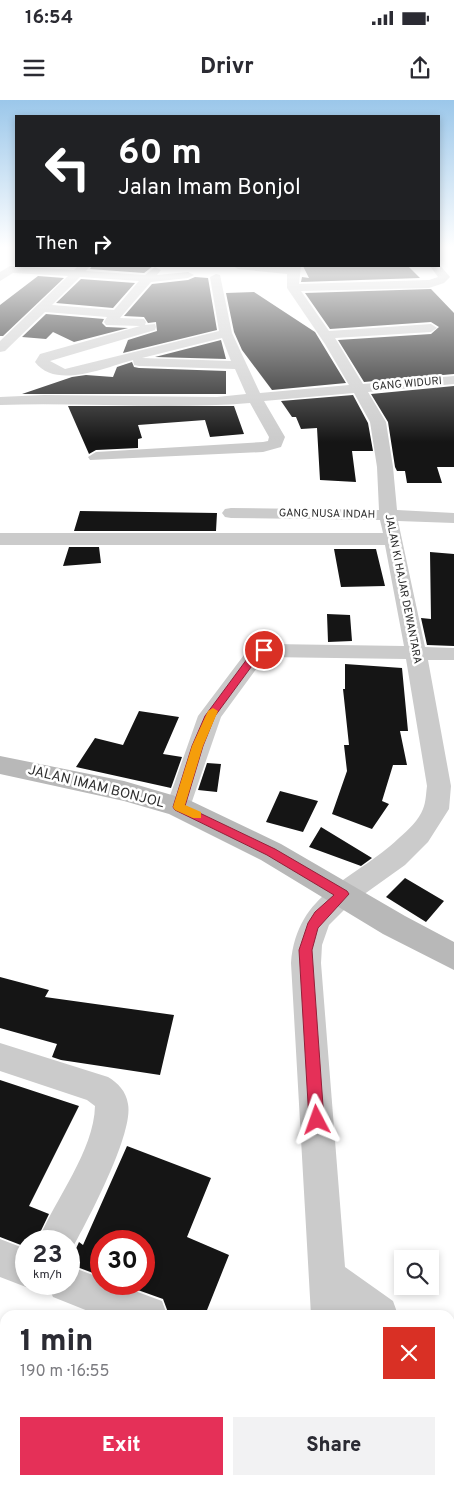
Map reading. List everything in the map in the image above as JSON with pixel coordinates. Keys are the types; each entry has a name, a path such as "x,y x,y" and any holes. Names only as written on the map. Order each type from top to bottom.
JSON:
{"main road":[{"name":"JALAN IMAM BONJOL","path":"0,765 124,791 179,807 271,852 394,925 454,957"}],"street":[{"path":"0,348 37,313"},
{"path":"99,313 116,314 110,323 135,322 150,327 178,343"},
{"path":"96,457 271,446 277,437 255,399 226,333 222,313"},
{"name":"JALAN KI HAJAR DEWANTARA","path":"316,313 326,335 359,387 378,422 385,468 388,515 404,585 415,654 446,787 437,808 412,842 379,871 343,894 319,916 312,926 306,950 330,1310"},
{"path":"150,327 45,357 42,362 56,371 66,372 178,343 226,333"},
{"path":"326,335 431,328"},
{"path":"110,361 241,365"},
{"name":"GANG WIDURI","path":"0,401 44,399 200,402 255,399 359,387 419,376 454,380"},
{"name":"GANG NUSA INDAH","path":"230,513 388,515 454,518"},
{"path":"0,539 394,539"},
{"path":"179,807 198,746 210,716 258,652 271,650 454,654"},
{"path":"0,1057 96,1088 108,1095 112,1104 110,1128 61,1230"},
{"path":"0,1258 15,1264"},
{"path":"328,1278 372,1310"},
{"path":"80,1289 135,1310"}],"building":[{"path":"0,313 28,313 3,336 0,336"},
{"path":"127,313 214,313 217,330 123,353 128,340 157,331 156,322 148,323 144,317 124,316"},
{"path":"230,313 285,313 315,332 346,383 272,390 242,350 234,332"},
{"path":"319,313 454,313 454,374 364,382 338,340 431,334 439,327 431,322 330,329"},
{"path":"46,314 104,319 102,323 106,327 128,328 74,342 53,332 46,339 22,337"},
{"path":"221,340 226,359 155,357"},
{"path":"132,362 134,367 139,368 226,371 226,394 22,394 72,377 86,375 113,377 117,367"},
{"path":"454,386 454,467 437,467 442,483 407,483 405,471 397,471 395,467 388,422 371,394"},
{"path":"353,395 368,423 373,451 352,451 356,482 320,480 317,428 301,429 296,417 292,417 281,401"},
{"path":"68,406 234,406 244,434 210,437 205,420 138,425 142,438 138,439 138,448 96,450 89,454"},
{"path":"80,511 217,513 216,531 74,531"},
{"path":"69,547 99,547 101,563 63,566"},
{"path":"334,549 376,549 385,586 341,587"},
{"path":"430,552 454,554 454,646 427,645 421,618 431,619"},
{"path":"327,614 350,615 352,641 328,642"},
{"path":"345,664 402,668 408,731 400,731 407,765 393,765 382,801 389,804 372,829 332,814 347,771 344,745 349,745 343,689 345,689"},
{"path":"139,711 179,717 163,754 182,757 171,788 76,767 95,738 123,745"},
{"path":"207,763 221,764 217,792 198,790"},
{"path":"280,791 318,801 303,832 266,822"},
{"path":"321,827 372,858 361,866 309,847"},
{"path":"405,878 444,901 426,922 386,897"},
{"path":"0,977 49,990 45,997 174,1015 160,1075 61,1060 52,1057 57,1044 0,1028"},
{"path":"0,1080 79,1106 29,1206 49,1214 41,1230 15,1230 15,1243 0,1237"},
{"path":"127,1146 211,1178 187,1237 229,1255 207,1310 167,1310 163,1299 152,1295 155,1295 155,1230 90,1230 90,1272 80,1268 80,1243 83,1245"}],"slow traffic":[{"path":"197,815 179,807 198,746 213,711"}],"route":[{"path":"264,650 258,652 229,688 210,716 198,746 179,807 271,852 343,894 319,916 312,926 306,950 317,1120"}]}
